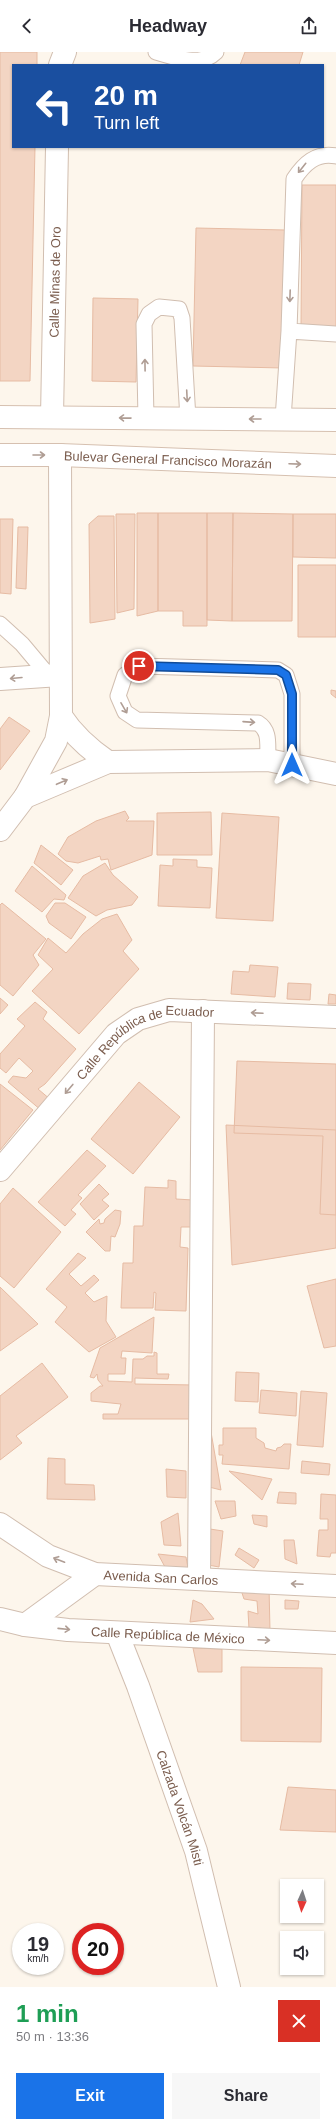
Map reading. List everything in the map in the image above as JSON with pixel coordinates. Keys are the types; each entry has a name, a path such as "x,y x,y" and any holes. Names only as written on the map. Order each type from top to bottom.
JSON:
{"street":[{"path":"60,64 65,52"},
{"name":"Calle Minas de Oro","path":"52,417 57,148"},
{"path":"0,417 336,420"},
{"name":"Bulevar General Francisco Morazán","path":"0,455 60,455 336,466"},
{"path":"60,455 54,675 62,716 72,733 86,746 108,762"},
{"path":"0,679 54,675"},
{"path":"0,830 25,797 56,741 62,716"},
{"path":"25,797 108,762 268,760 336,774"},
{"name":"Calle República de Ecuador","path":"0,1170 116,1034 138,1019 169,1010 336,1017"},
{"path":"199,1579 202,1011"},
{"name":"Avenida San Carlos","path":"0,1524 48,1556 95,1574 336,1586"},
{"path":"25,1625 95,1574"},
{"name":"Calle República de México","path":"0,1619 25,1625 117,1633 336,1643"},
{"name":"Calzada Volcán Misti","path":"117,1633 138,1686 196,1851 229,1987"}],"lane":[{"path":"156,52 191,61 210,57 216,52"},
{"path":"283,419 289,331 294,179 304,164 326,154 336,156"},
{"path":"146,418 144,324 149,314 159,307 179,309 182,318 188,419"},
{"path":"289,331 336,334"},
{"path":"0,624 54,675"},
{"path":"268,760 267,732 264,727 258,723 137,720 125,712 118,696 125,675 139,666 278,670 286,675 292,694 292,765"}],"building":[{"path":"0,52 37,52 37,64 12,64 12,148 35,148 30,381 0,381"},
{"path":"245,52 303,52 299,64 240,64"},
{"path":"302,185 336,185 336,327 301,327"},
{"path":"196,228 285,230 283,368 193,366"},
{"path":"93,298 138,299 136,382 92,381"},
{"path":"137,513 158,513 158,611 137,616"},
{"path":"158,513 207,513 207,626 183,626 183,611 158,611"},
{"path":"207,513 233,513 232,621 207,620"},
{"path":"233,513 293,514 292,621 232,621"},
{"path":"116,514 135,514 134,609 117,613"},
{"path":"293,514 336,514 336,558 293,557"},
{"path":"98,516 114,516 115,619 90,623 89,524"},
{"path":"0,519 13,519 11,594 0,593"},
{"path":"18,527 28,527 26,589 16,588"},
{"path":"298,565 336,565 336,637 298,637"},
{"path":"331,690 336,691 336,698 331,694"},
{"path":"9,717 30,731 0,770 0,729"},
{"path":"125,811 129,818 126,821 154,821 152,855 111,870 108,859 101,860 100,856 78,863 66,861 58,854 68,837 96,821"},
{"path":"211,812 212,855 157,855 157,813"},
{"path":"222,813 279,817 273,921 216,918"},
{"path":"41,845 73,870 61,885 34,863"},
{"path":"173,859 197,860 197,867 212,868 210,908 158,906 160,865 173,866"},
{"path":"105,863 113,875 138,897 132,905 107,910 96,916 68,898 83,876"},
{"path":"32,866 66,895 64,900 54,899 42,912 15,891"},
{"path":"2,903 46,939 33,955 39,965 13,996 0,985 0,905"},
{"path":"55,903 65,903 86,917 71,939 49,923 46,916"},
{"path":"117,914 132,940 123,951 139,969 79,1034 32,991 53,969 38,955 48,938 66,953 83,934 102,919"},
{"path":"250,965 278,967 275,997 231,994 233,971 249,972"},
{"path":"288,983 311,984 310,1000 287,999"},
{"path":"329,994 336,995 336,1004 328,1004"},
{"path":"0,998 8,1005 0,1014"},
{"path":"35,1002 47,1012 43,1019 76,1049 45,1084 38,1089 51,1100 42,1111 8,1082 13,1076 26,1078 33,1071 19,1058 6,1073 0,1068 0,1054 25,1026 17,1019"},
{"path":"237,1061 336,1064 336,1215 320,1214 323,1136 234,1133"},
{"path":"139,1082 180,1117 133,1174 91,1139"},
{"path":"0,1084 33,1110 0,1150"},
{"path":"226,1125 336,1130 336,1248 232,1265"},
{"path":"87,1150 106,1166 78,1195 82,1198 71,1210 76,1214 65,1226 38,1202"},
{"path":"168,1180 176,1181 176,1199 193,1200 191,1227 181,1227 180,1247 188,1248 186,1311 155,1310 156,1293 154,1292 153,1308 121,1308 123,1263 133,1263 134,1226 143,1226 145,1187 168,1188"},
{"path":"99,1184 109,1194 102,1200 109,1206 94,1220 80,1204"},
{"path":"13,1188 61,1232 14,1288 0,1276 0,1204"},
{"path":"115,1210 121,1211 120,1224 115,1237 111,1236 110,1251 105,1251 86,1232 99,1219 100,1224 104,1223 105,1219"},
{"path":"78,1253 86,1258 69,1274 81,1286 94,1275 99,1280 85,1293 94,1302 107,1296 106,1321 116,1337 89,1352 55,1322 67,1307 46,1289"},
{"path":"336,1279 336,1346 324,1348 307,1286"},
{"path":"0,1287 38,1324 0,1351"},
{"path":"154,1317 152,1353 122,1351 121,1358 126,1358 125,1374 108,1374 108,1381 132,1382 133,1359 143,1359 147,1356 154,1356 154,1352 157,1353 157,1374 169,1374 168,1379 135,1378 135,1384 194,1385 194,1419 103,1419 103,1414 118,1414 121,1404 91,1401 91,1393 100,1386 103,1386 98,1380 97,1374 94,1378 90,1377 100,1348"},
{"path":"42,1363 68,1397 16,1436 22,1443 0,1460 0,1396"},
{"path":"236,1372 259,1373 258,1402 235,1401"},
{"path":"261,1390 297,1393 296,1416 259,1413"},
{"path":"301,1391 327,1393 323,1447 297,1445"},
{"path":"223,1428 256,1428 256,1438 264,1443 265,1448 276,1451 277,1448 284,1444 291,1444 289,1469 222,1464 223,1455 219,1455 219,1445 223,1445"},
{"path":"205,1432 211,1432 221,1490 209,1487"},
{"path":"48,1458 65,1459 65,1484 94,1485 95,1500 47,1499"},
{"path":"302,1461 330,1464 329,1475 301,1473"},
{"path":"166,1469 186,1471 186,1498 167,1497"},
{"path":"229,1471 272,1479 262,1500 252,1491"},
{"path":"279,1492 296,1493 296,1504 277,1503"},
{"path":"321,1494 336,1495 336,1553 331,1553 330,1557 317,1556 319,1530 328,1530 328,1519 320,1519"},
{"path":"215,1501 235,1501 236,1516 221,1519"},
{"path":"178,1513 181,1546 164,1545 161,1522"},
{"path":"252,1515 267,1516 267,1527 254,1524"},
{"path":"210,1529 223,1531 219,1567 208,1565"},
{"path":"284,1540 294,1540 297,1564 285,1559"},
{"path":"239,1548 259,1560 254,1568 235,1555"},
{"path":"158,1554 186,1557 188,1568 165,1567"},
{"path":"240,1587 269,1587 270,1631 260,1628 249,1629 248,1611 258,1614 257,1601 244,1599"},
{"path":"193,1600 202,1604 214,1619 190,1622"},
{"path":"285,1600 299,1601 298,1609 285,1609"},
{"path":"193,1648 222,1649 222,1672 198,1672"},
{"path":"241,1667 322,1668 321,1742 241,1741"},
{"path":"288,1787 336,1790 336,1832 280,1830"}],"route":[{"path":"139,666 278,670 286,675 292,694 292,765"}]}
